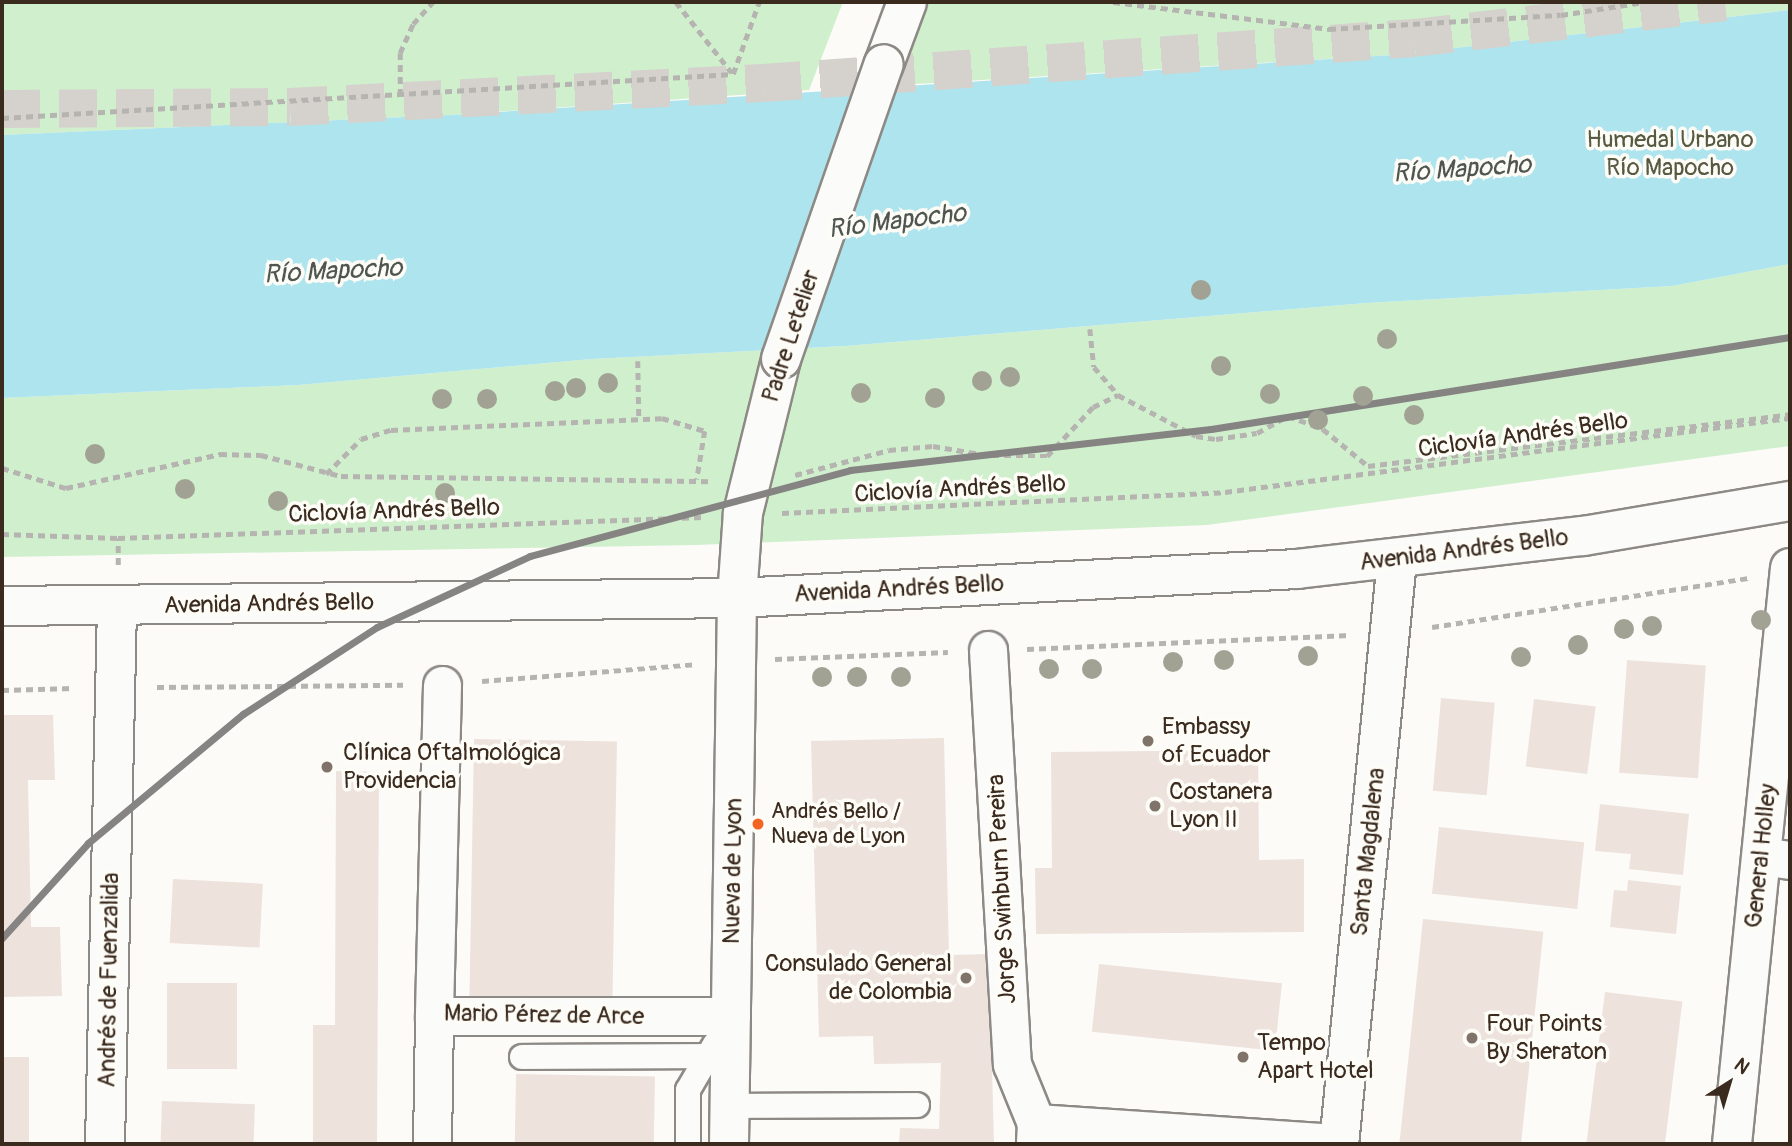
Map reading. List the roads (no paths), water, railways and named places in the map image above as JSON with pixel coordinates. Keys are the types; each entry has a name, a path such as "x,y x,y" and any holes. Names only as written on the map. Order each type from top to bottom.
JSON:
{"street":[{"name":"Padre Letelier","path":"737,598 746,500 782,359 907,2"},
{"name":"Avenida Andrés Bello","path":"2,606 117,607 737,598 1397,561 1790,500"},
{"name":"Santa Magdalena","path":"1339,1144 1397,561"},
{"name":"General Holley","path":"1732,1144 1776,858 1790,570"},
{"name":"Nueva de Lyon","path":"729,1144 737,598"},
{"name":"Andrés de Fuenzalida","path":"105,1144 117,607"},
{"name":"Jorge Swinburn Pereira","path":"988,650 1012,1065 1036,1134"},
{"name":"Mario Pérez de Arce","path":"442,685 433,1016 731,1016"},
{"path":"432,1144 433,1016"},
{"path":"1036,1134 1339,1144"}],"lane":[{"path":"688,1144 688,1090 731,1016"},
{"path":"522,1057 708,1056"},
{"path":"730,1106 917,1105"}],"water":[{"name":"Humedal Urbano Río Mapocho","path":"1790,10 1790,264 1672,286 1366,303 845,346 592,359 298,385 2,398 2,135 450,115 1393,55"}],"tunnel":[{"path":"2,109 290,107 763,83 1414,38 1725,2"}],"place":[{"name":"Embassy of Ecuador","path":"1148,741"},
{"name":"Clínica Oftalmológica Providencia","path":"327,767"},
{"name":"Costanera Lyon II","path":"1155,806"},
{"name":"Andrés Bello / Nueva de Lyon","path":"758,824"},
{"name":"Consulado General de Colombia","path":"966,978"},
{"name":"Four Points By Sheraton","path":"1472,1038"},
{"name":"Tempo Apart Hotel","path":"1243,1057"}],"water label":[{"name":"Río Mapocho","path":"1462,170"},
{"name":"Río Mapocho","path":"897,222"},
{"name":"Río Mapocho","path":"333,272"}]}
